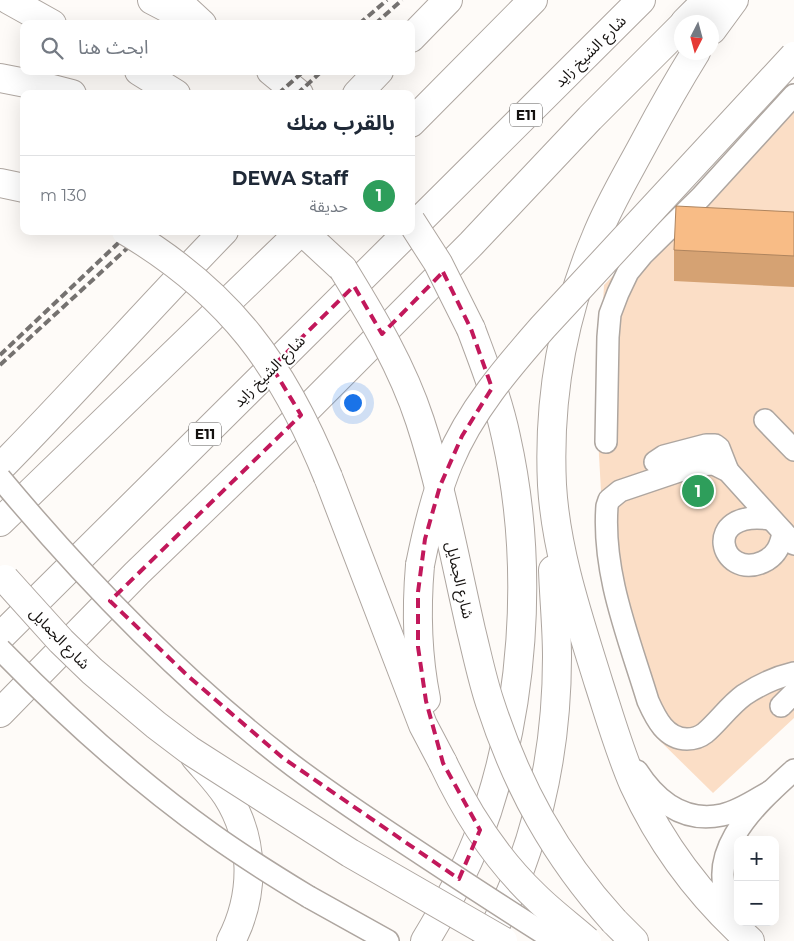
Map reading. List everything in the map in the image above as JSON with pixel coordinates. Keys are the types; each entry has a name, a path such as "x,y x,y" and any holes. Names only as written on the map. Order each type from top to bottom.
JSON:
{"main road":[{"path":"9,0 45,20"},
{"path":"152,0 190,20"},
{"path":"176,0 198,20"},
{"path":"415,34 448,0"},
{"path":"415,119 533,0"},
{"name":"شارع الشيخ زايد","path":"415,225 641,0"},
{"path":"692,15 707,0"},
{"path":"719,20 734,0"},
{"path":"0,712 137,573 298,418 471,244 583,125 674,34"},
{"path":"443,763 426,701 421,674 418,647 418,592 420,565 432,512 450,460 476,412 508,368 794,56"},
{"path":"487,941 517,879 532,836 545,785 551,747 555,716 557,656 551,533 552,444 554,401 569,317 581,276 596,236 614,197 691,60"},
{"path":"145,75 170,90"},
{"path":"276,75 294,90"},
{"path":"361,90 375,75"},
{"path":"0,78 57,90"},
{"path":"0,183 20,187"},
{"path":"415,227 438,263 470,329 496,399 514,472 522,546 522,621 514,695 499,769 489,805 462,874 425,941"},
{"path":"132,235 175,263 224,307 247,332 285,387 315,446 418,711 468,811 498,856 534,895 587,941"},
{"path":"0,468 220,235"},
{"path":"0,522 297,235"},
{"path":"305,235 343,269"},
{"name":"شارع الجمايل","path":"322,235 386,342 404,380 419,420 432,460 489,701 514,769 539,818 568,864 590,894 634,941"},
{"name":"شارع الشيخ زايد","path":"0,637 405,235"},
{"path":"552,486 562,548 575,609 616,737 634,784 664,839 700,889 750,941"},
{"name":"شارع الجمايل","path":"0,573 44,623 92,671 189,750 350,853 503,941"},
{"path":"189,750 227,796 242,828 246,845 249,862 247,897 243,914 231,941"}],"street":[{"path":"606,442 610,314 628,272 642,255 708,204 791,101"},
{"path":"765,420 794,450"},
{"path":"655,462 669,454 710,444 718,448 728,471 782,532"},
{"path":"728,471 714,464 697,465 620,491 609,500 607,506 607,550 610,569 648,702 653,713 669,734 680,739 692,739 703,734 727,709 745,695 765,683 794,673"},
{"path":"0,478 59,547 129,621 215,701 283,758 367,818 556,941"},
{"path":"0,650 80,728 168,801 213,835 309,897 388,941"},
{"path":"616,737 652,793 667,805 684,813 703,816 722,815 739,809 771,791"},
{"path":"734,911 726,895 723,880 726,850 733,837 771,791 794,770"},
{"path":"747,926 760,941"}],"highlighted area":[{"path":"443,272 471,329 492,388 462,436 440,486 425,539 418,592 418,647 426,701 443,763 480,830 459,879 283,758 188,676 110,601 301,415 272,367 354,286 382,334"}],"shaded area":[{"path":"794,91 794,718 713,793 653,734 605,562 597,420 604,285"}],"building":[{"path":"676,206 794,212 794,256 674,250"}],"railway":[{"path":"364,20 387,0"},
{"path":"380,20 402,0"},
{"path":"283,90 299,75"},
{"path":"301,90 318,75"},
{"path":"0,355 127,235"},
{"path":"0,365 142,235"}],"place":[{"name":"DEWA Staff","path":"698,491"}]}
